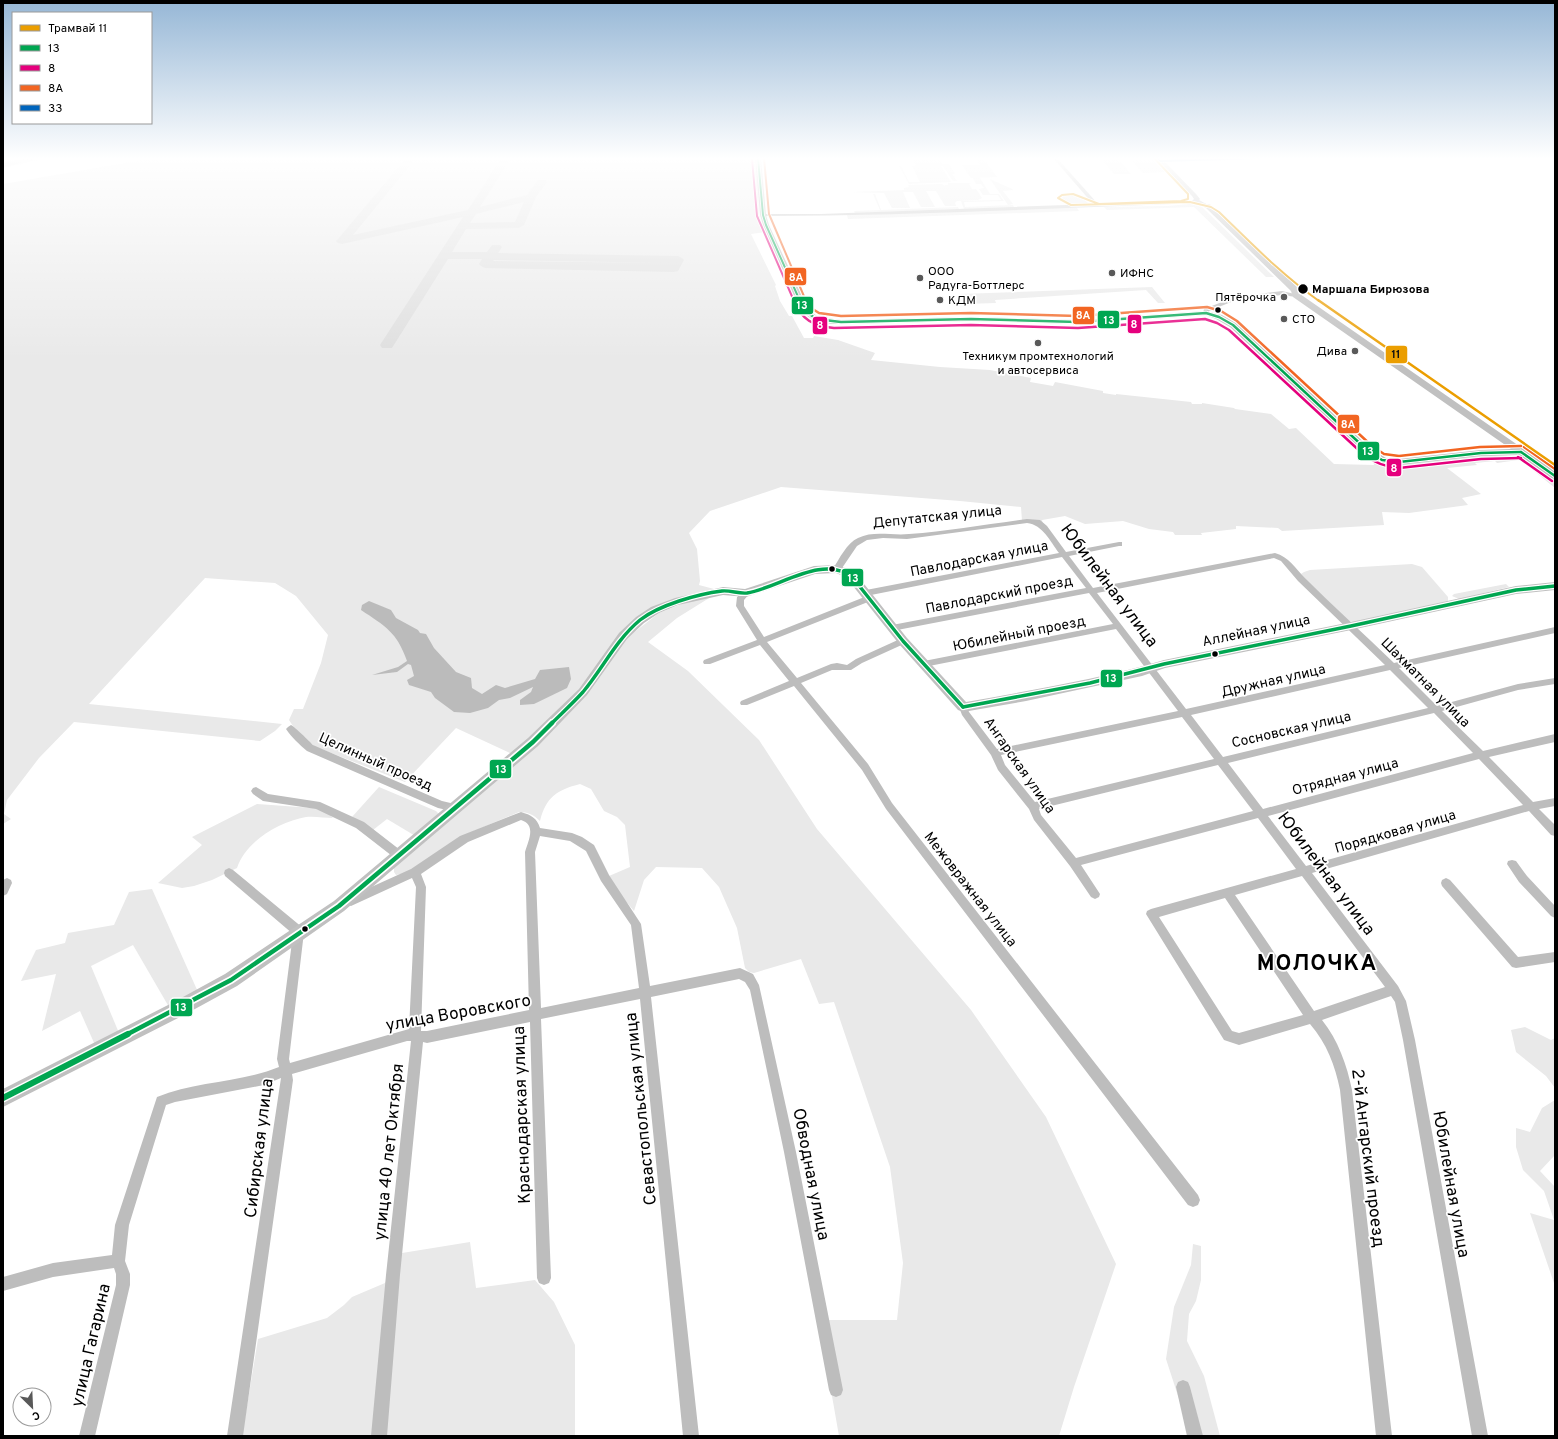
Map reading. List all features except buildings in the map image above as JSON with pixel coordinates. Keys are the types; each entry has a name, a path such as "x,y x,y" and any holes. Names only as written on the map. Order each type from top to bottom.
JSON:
{"main road":[{"path":"767,225 803,308 809,315 819,319 847,322 971,319 1078,322 1206,313 1220,317 1229,322 1374,456 1384,461 1399,462 1481,453 1521,452"},
{"path":"1227,225 1295,290 1296,295 1555,476"},
{"path":"3,1098 178,1009 230,980 339,906 533,742 583,692 623,636 640,620 655,610 675,602 700,595 723,591 746,593 814,570 837,569"},
{"name":"Ангарская улица","path":"837,569 847,573 868,595 902,642 964,707"},
{"name":"Аллейная улица","path":"964,707 1026,696 1164,664 1351,626 1516,590 1555,586"}],"street":[{"path":"1206,313 1206,310 1235,299 1282,293 1296,295"},
{"name":"Депутатская улица","path":"837,569 841,561 857,542 865,539 907,537 1027,521 1037,522 1044,528"},
{"name":"Юбилейная улица","path":"1044,528 1152,668 1220,761 1394,990 1400,1001 1409,1040 1480,1436"},
{"name":"Павлодарская улица","path":"707,662 837,612 868,595 1119,544"},
{"name":"Павлодарский проезд","path":"892,628 1275,555"},
{"name":"Шахматная улица","path":"1275,555 1284,559 1301,579 1351,626 1481,755 1555,832"},
{"name":"Межовражная улица","path":"746,593 740,599 740,606 762,641 797,682 841,740 865,767 889,806 1193,1200"},
{"name":"Юбилейный проезд","path":"924,664 1119,626"},
{"name":"Дружная улица","path":"995,754 1555,630"},
{"path":"744,703 837,666 848,668 859,661 902,642"},
{"name":"Сосновская улица","path":"1034,807 1037,804 1434,710 1518,687 1555,681"},
{"name":"Ангарская улица","path":"964,707 965,713 995,754 1001,767 1034,807 1037,817 1074,863 1094,894"},
{"name":"Целинный проезд","path":"291,729 296,736 310,748 441,805 456,808"},
{"name":"Отрядная улица","path":"1074,863 1481,755 1555,738"},
{"path":"256,792 266,798 317,805 360,825 400,856"},
{"name":"Порядковая улица","path":"1312,1018 1239,1039 1228,1036 1151,914 1530,807 1555,802"},
{"path":"339,906 415,872 464,839 521,816 528,818 534,824 536,832"},
{"name":"Севастопольская улица","path":"536,832 570,837 586,844 590,848 605,878 636,924 645,992 691,1436"},
{"name":"Краснодарская улица","path":"536,832 530,852 534,1016 544,1278"},
{"path":"1512,864 1523,879 1555,913"},
{"name":"улица 40 лет Октября","path":"379,1436 393,1275 417,1054 415,1028 420,887 415,872"},
{"path":"229,873 299,932"},
{"path":"1446,884 1516,963 1555,957"},
{"name":"2-й Ангарский проезд","path":"1228,893 1312,1018 1323,1029 1342,1066 1346,1090 1384,1436"},
{"name":"Сибирская улица","path":"235,1436 287,1080 283,1059 299,932"},
{"name":"улица Воровского","path":"161,1101 175,1096 264,1079 284,1070 407,1035 427,1037 740,973"},
{"name":"Обводная улица","path":"740,973 749,978 755,989 790,1152 836,1390"},
{"path":"1312,1018 1394,990"},
{"name":"улица Гагарина","path":"87,1436 123,1286 123,1274 118,1261 122,1225 161,1101"},
{"path":"3,1284 53,1270 118,1261"},
{"path":"1183,1387 1195,1436"}],"shaded area":[{"path":"3,225 763,225 765,232 751,234 776,285 775,286 780,301 789,316 792,316 804,338 813,338 814,336 838,340 875,353 871,360 990,370 1031,378 1030,382 1053,386 1055,382 1103,391 1103,393 1116,395 1191,402 1192,404 1202,403 1271,414 1289,429 1296,428 1334,464 1374,465 1373,461 1375,459 1385,464 1397,465 1491,455 1512,456 1527,462 1555,480 1555,488 1522,461 1518,460 1497,463 1495,461 1475,463 1477,465 1447,468 1481,494 1462,498 1468,505 1409,513 1382,512 1384,525 1282,531 1278,528 1236,526 1236,529 1201,533 1202,535 1175,535 1173,532 1149,529 1123,521 1085,524 1065,516 1042,520 1043,524 1022,521 1021,507 781,487 710,511 689,533 697,549 700,581 699,585 714,589 654,607 582,687 512,754 456,728 405,782 316,747 299,735 289,720 294,709 303,709 321,663 328,635 296,596 275,583 205,578 89,704 282,724 275,731 260,741 74,722 39,758 7,800 4,814 11,819 3,824"},
{"path":"1213,225 1221,225 1274,277 1266,277"},
{"path":"1152,287 1165,303 1158,303 1146,290 995,300 996,303 965,304 960,294"},
{"path":"1412,564 1422,567 1448,597 1448,601 1353,622 1348,621 1301,574 1310,570"},
{"path":"1506,584 1509,587 1459,599 1452,596 1454,594"},
{"path":"714,595 677,618 648,642 688,671 759,740 817,829 971,1010 1046,1117 1116,1264 1059,1436 839,1436 815,1299 829,1320 897,1320 903,1263 890,1167 834,1002 819,1004 801,959 754,973 749,972 745,968 737,928 719,887 702,868 656,867 644,880 634,911 619,893 609,876 630,867 625,825 617,817 604,811 591,789 580,784 559,792 549,800 542,813 540,821 531,814 519,812 462,836 406,873 396,875 394,872 394,867 535,746 628,637 659,613 689,601"},
{"path":"369,601 391,610 396,618 418,630 420,633 426,634 434,648 456,672 471,678 472,688 482,694 496,685 505,688 535,679 540,670 569,667 571,679 567,688 534,704 520,705 520,700 531,692 533,687 510,698 499,700 488,708 470,713 454,712 435,698 431,692 409,685 407,680 414,676 411,665 408,664 397,672 372,675 398,667 407,661 399,643 394,636 377,621 361,610 362,605"},
{"path":"379,787 436,811 439,814 417,837 387,819 373,830 352,817"},
{"path":"257,804 313,808 327,812 333,818 306,817 285,823 275,828 256,841 248,849 241,858 237,868 212,880 182,888 158,883 202,845 192,837"},
{"path":"152,889 198,992 169,1007 133,945 91,966 119,1033 95,1045 80,1011 42,1031 56,974 21,981 36,950 65,943 68,933 114,925 129,892"},
{"path":"1525,1027 1551,1040 1555,1038 1555,1088 1546,1076 1516,1052 1511,1030"},
{"path":"1555,1100 1555,1155 1540,1171 1555,1187 1555,1286 1530,1213 1554,1220 1544,1191 1523,1170 1516,1147 1516,1128 1530,1132 1542,1108"},
{"path":"470,1242 476,1288 535,1280 554,1302 575,1345 575,1436 242,1436 258,1339 327,1318 352,1297 385,1283 402,1253"},
{"path":"1193,1244 1201,1246 1201,1280 1196,1301 1189,1314 1187,1341 1204,1376 1220,1436 1191,1436 1166,1359 1174,1307 1191,1265"}],"taxiway":[{"path":"355,225 342,241 413,225"},
{"path":"387,345 463,225"},
{"path":"464,226 511,225"},
{"path":"490,256 496,247"},
{"path":"446,255 490,256"},
{"path":"490,256 678,260 674,268 485,264 490,256"}],"tram line":[{"name":"11","path":"1232,225 1265,257 1301,288 1555,465"}],"transit line":[{"name":"8","path":"760,225 798,310 806,319 816,325 841,328 971,325 1078,328 1205,319 1217,323 1229,330 1364,455 1376,463 1399,468 1481,459 1521,458"},
{"name":"13","path":"766,225 803,307 816,319 841,322 971,319 1078,322 1206,313 1219,317 1233,325 1368,451 1382,460 1399,462 1481,453 1521,452"},
{"name":"8А","path":"773,225 808,304 819,313 841,316 971,313 1078,316 1207,307 1221,311 1237,321 1372,446 1384,454 1399,456 1480,447 1521,446"},
{"name":"8А","path":"1524,447 1555,469"},
{"name":"13","path":"1521,452 1555,476"},
{"name":"8","path":"1518,457 1552,481"},
{"name":"13","path":"3,1098 178,1009 231,980 339,906 533,742 583,692 623,636 640,620 655,610 675,602 723,591 746,593 814,570 837,569 847,573 853,578 903,641 963,707"},
{"name":"13","path":"963,707 1039,694 1115,678 1164,664 1351,626 1516,590 1555,586"}],"place":[{"name":"ИФНС","path":"1112,273"},
{"name":"ООО Радуга-Боттлерс","path":"920,278"},
{"name":"Маршала Бирюзова","path":"1303,289"},
{"name":"Пятёрочка","path":"1284,297"},
{"name":"КДМ","path":"940,300"},
{"name":"СТО","path":"1284,319"},
{"name":"Техникум промтехнологий и автосервиса","path":"1038,343"},
{"name":"Дива","path":"1355,351"}],"district":[{"name":"МОЛОЧКА","path":"1317,962"}]}
